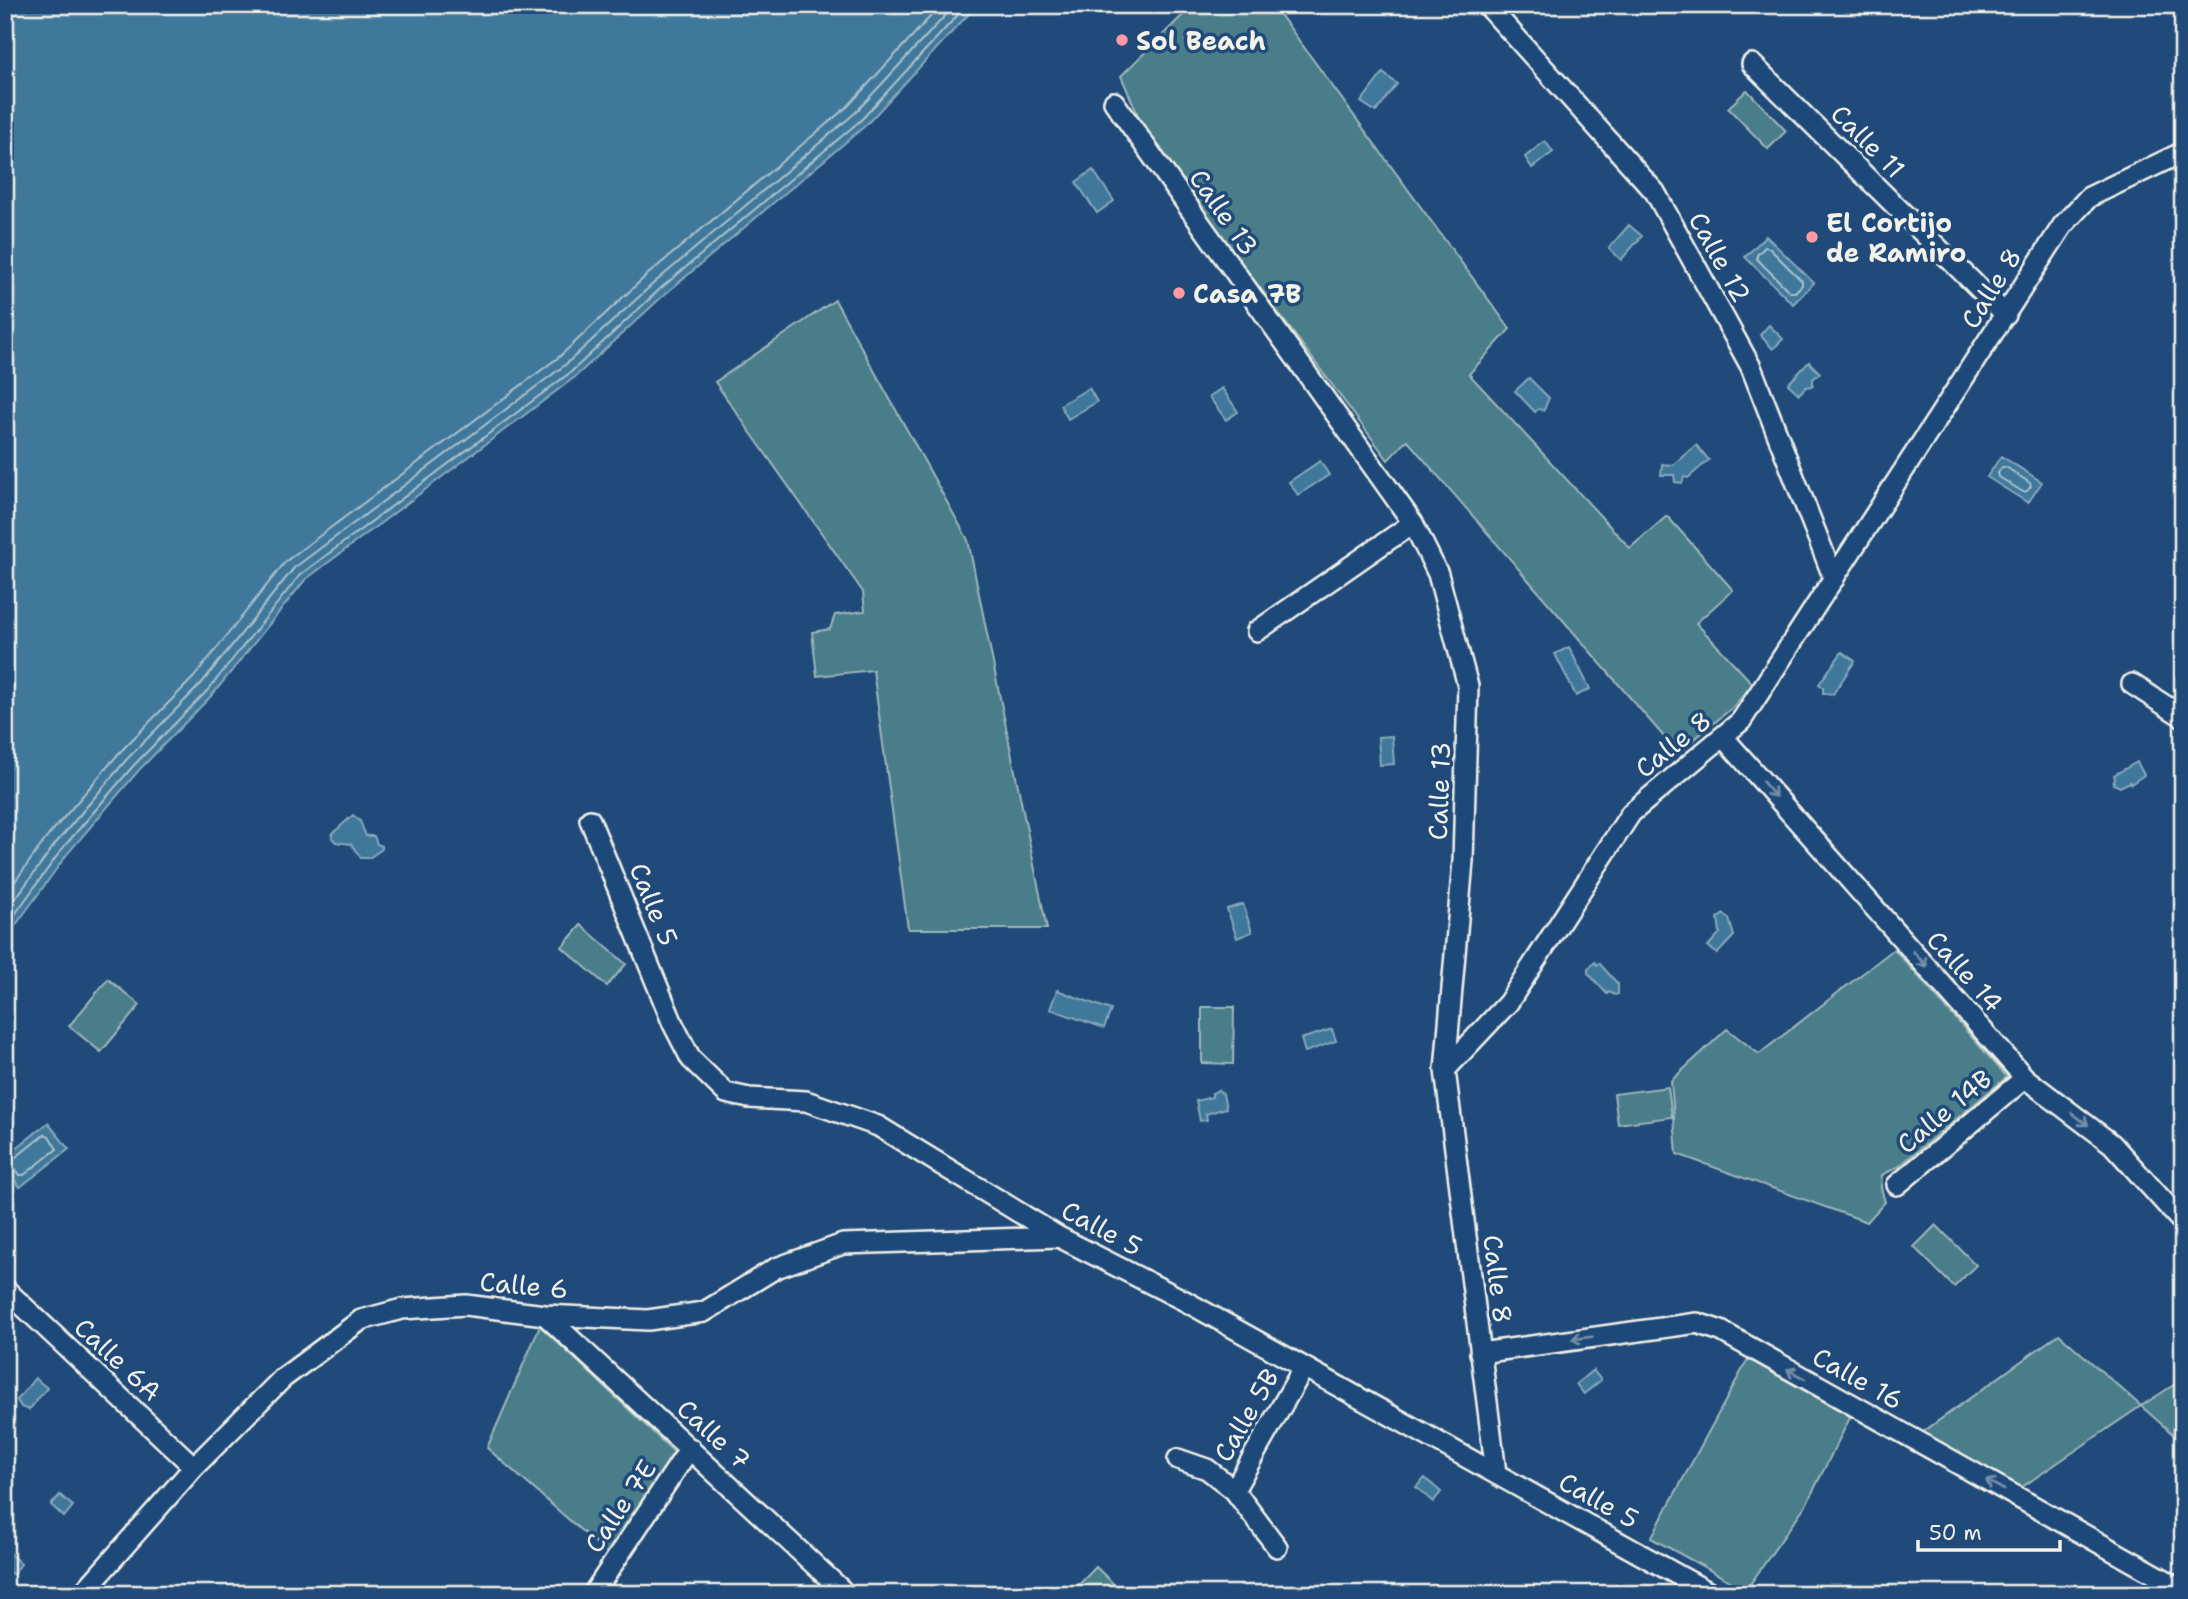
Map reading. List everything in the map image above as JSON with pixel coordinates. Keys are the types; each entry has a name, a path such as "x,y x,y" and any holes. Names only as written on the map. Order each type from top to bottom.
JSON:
{"street":[{"name":"Calle 12","path":"1487,5 1655,192 1751,367 1834,579"},
{"name":"Calle 11","path":"1752,64 2006,315"},
{"name":"Calle 13","path":"1114,102 1413,523 1437,574 1468,686 1463,861 1445,1070"},
{"name":"Calle 8","path":"1496,1473 1445,1070 1508,1003 1631,813 1693,759 1724,738 1741,721 2063,225 2090,197 2182,151"},
{"path":"1258,631 1413,523"},
{"path":"2132,684 2183,717"},
{"name":"Calle 14","path":"1724,738 2025,1078 2112,1144 2183,1223"},
{"name":"Calle 5","path":"590,820 673,1024 691,1059 726,1093 749,1098 806,1101 878,1126 1059,1237 1185,1301 1712,1594"},
{"name":"Calle 14B","path":"1897,1185 2025,1078"},
{"name":"Calle 6","path":"82,1594 194,1467 283,1378 361,1320 402,1309 466,1305 545,1315 648,1320 704,1312 776,1268 843,1244 1059,1237"},
{"name":"Calle 6A","path":"5,1289 194,1467"},
{"name":"Calle 7","path":"545,1315 846,1594"},
{"name":"Calle 16","path":"1480,1353 1697,1323 1720,1331 2183,1590"},
{"name":"Calle 5B","path":"1234,1490 1304,1367"},
{"name":"Calle 7E","path":"593,1594 690,1448"},
{"name":"Calle 5B","path":"1178,1459 1207,1469 1234,1490 1277,1547"}],"green space":[{"path":"1193,5 1273,5 1510,329 1469,374 1630,548 1667,516 1733,590 1696,623 1753,684 1733,707 1678,753 1407,440 1388,460 1148,138 1121,76"},
{"path":"1747,90 1786,131 1768,149 1728,108"},
{"path":"835,300 968,540 1047,929 908,929 873,670 817,676 812,632 830,629 835,615 865,611 863,592 715,382"},
{"path":"581,925 626,964 607,986 562,947"},
{"path":"1894,949 2007,1077 1898,1167 1882,1175 1881,1188 1885,1202 1867,1222 1677,1154 1671,1081 1727,1029 1759,1054"},
{"path":"108,979 140,1005 101,1052 69,1026"},
{"path":"1202,1007 1234,1007 1233,1064 1202,1063"},
{"path":"1668,1087 1672,1117 1618,1124 1614,1094"},
{"path":"1936,1225 1976,1265 1954,1287 1914,1247"},
{"path":"540,1326 675,1453 608,1554 487,1448"},
{"path":"2059,1334 2141,1406 2022,1487 1923,1432"},
{"path":"1748,1359 1851,1416 1807,1503 1746,1590 1651,1538"},
{"path":"2183,1379 2183,1443 2141,1406"},
{"path":"1096,1567 1124,1594 1070,1594"}],"water":[{"path":"5,5 977,5 866,125 664,295 575,377 305,580 213,694 139,770 68,853 5,940"},
{"path":"1383,73 1397,84 1376,112 1361,102"},
{"path":"1545,141 1553,152 1532,168 1525,157"},
{"path":"1093,170 1114,201 1097,213 1076,182"},
{"path":"1629,225 1642,236 1621,260 1609,248"},
{"path":"1766,236 1814,283 1793,304 1745,257"},
{"path":"1769,325 1783,339 1773,349 1760,335"},
{"path":"1809,362 1820,373 1813,379 1813,386 1806,387 1799,394 1788,384"},
{"path":"1529,378 1549,398 1544,410 1538,409 1535,412 1515,391"},
{"path":"1089,388 1097,402 1068,419 1060,405"},
{"path":"1222,388 1238,412 1226,420 1209,397"},
{"path":"1696,445 1709,460 1688,478 1684,477 1682,483 1675,482 1674,475 1661,475 1662,464 1673,465"},
{"path":"2001,456 2042,482 2028,503 1987,477"},
{"path":"1320,461 1329,475 1298,495 1289,482"},
{"path":"1569,647 1590,689 1576,696 1555,654"},
{"path":"1842,652 1855,661 1833,694 1823,693 1823,687 1819,684"},
{"path":"1392,736 1394,764 1380,765 1378,737"},
{"path":"2137,762 2144,775 2131,784 2130,782 2120,787 2113,784 2114,775"},
{"path":"353,815 360,821 366,836 374,836 377,844 382,846 382,849 369,858 361,858 351,844 336,842 332,838 332,834"},
{"path":"1243,904 1252,932 1237,938 1227,909"},
{"path":"1724,914 1729,919 1734,936 1717,954 1708,946 1720,933 1718,918"},
{"path":"1595,962 1618,984 1618,994 1607,994 1588,973 1588,969"},
{"path":"1057,990 1111,1010 1104,1028 1050,1009"},
{"path":"1332,1029 1336,1041 1305,1052 1301,1039"},
{"path":"1218,1090 1223,1094 1226,1108 1206,1114 1207,1120 1200,1121 1196,1101 1212,1097 1212,1093"},
{"path":"48,1123 69,1149 20,1187 5,1168 5,1157"},
{"path":"1593,1370 1601,1380 1584,1394 1576,1384"},
{"path":"35,1378 47,1388 29,1410 21,1407 17,1400"},
{"path":"1425,1478 1441,1492 1433,1502 1416,1487"},
{"path":"60,1495 73,1506 64,1517 51,1505"},
{"path":"8,1552 21,1564 13,1575 5,1568 5,1555"}],"place":[{"name":"Sol Beach","path":"1122,40"},
{"name":"El Cortijo de Ramiro","path":"1812,237"},
{"name":"Casa 7B","path":"1179,293"}]}
